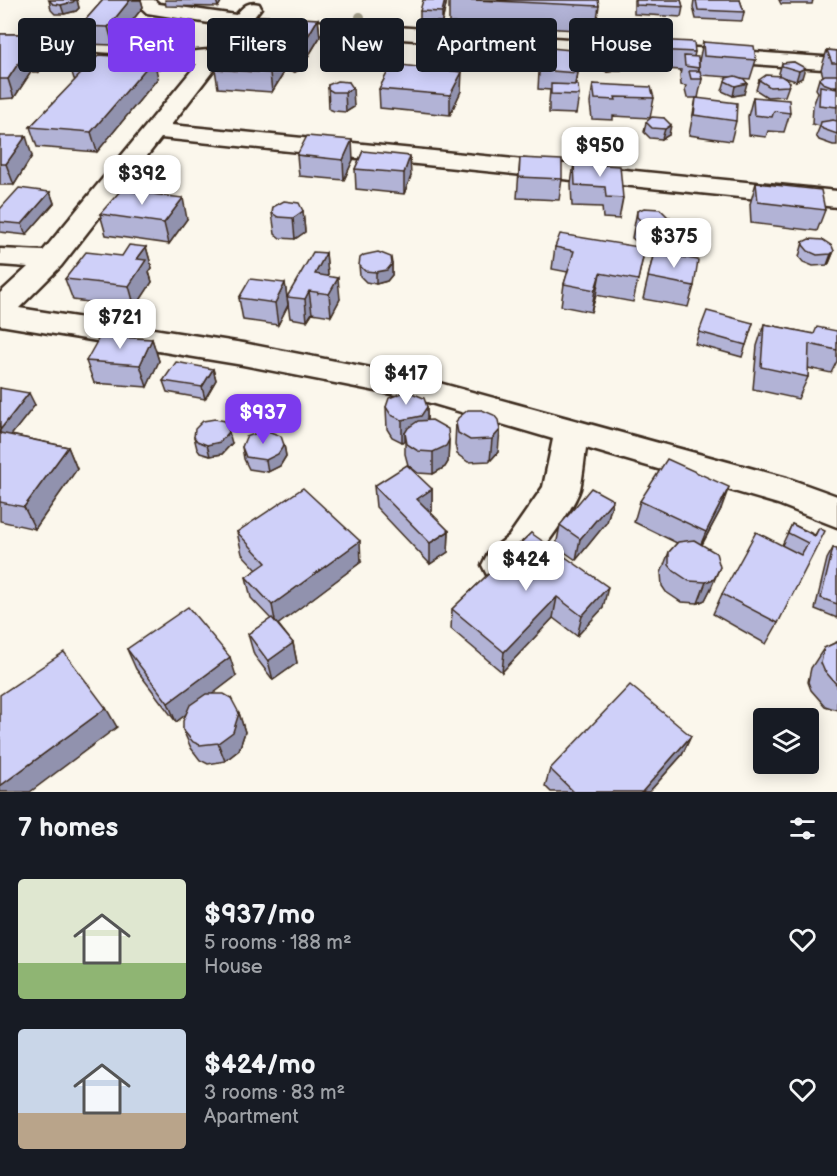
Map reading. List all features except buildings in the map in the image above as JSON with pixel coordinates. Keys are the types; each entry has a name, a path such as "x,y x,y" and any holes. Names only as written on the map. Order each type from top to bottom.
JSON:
{"street":[{"path":"142,0 154,9 215,18"},
{"path":"245,18 258,0"},
{"path":"308,27 837,64"},
{"path":"0,50 67,53 89,60 134,63 207,57"},
{"path":"0,310 51,260 207,65"},
{"path":"155,130 837,199"},
{"path":"0,257 51,260"},
{"path":"0,315 243,354 417,387 787,492 837,512"},
{"path":"475,588 523,547 561,491 572,430"}]}
